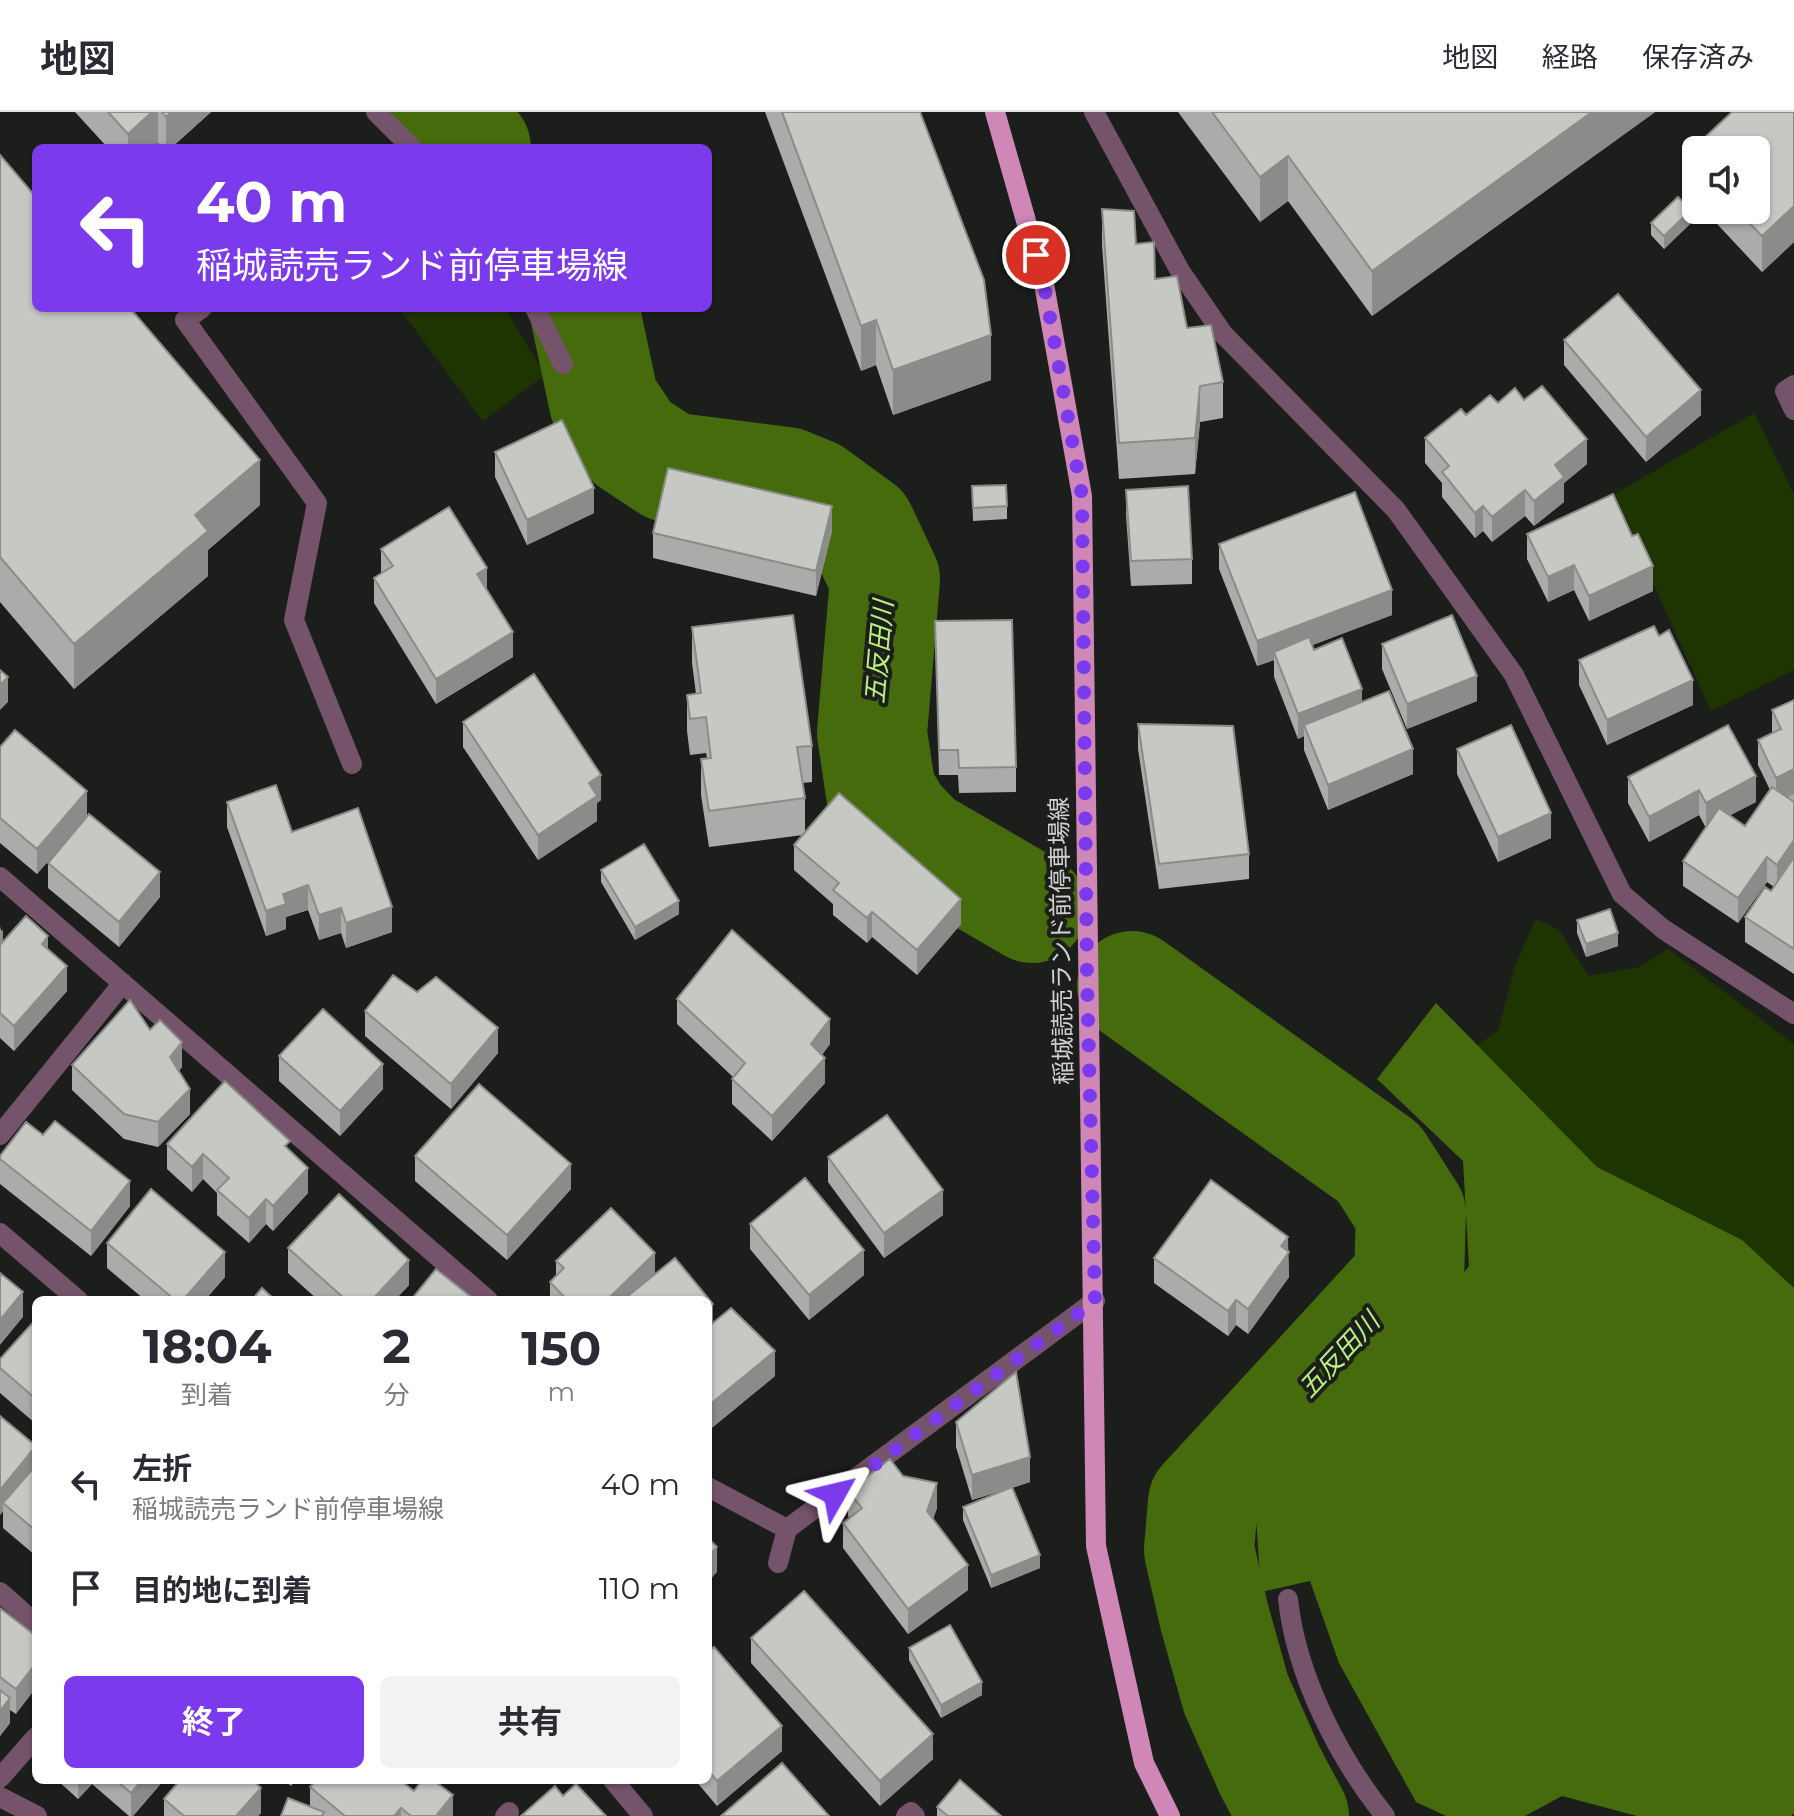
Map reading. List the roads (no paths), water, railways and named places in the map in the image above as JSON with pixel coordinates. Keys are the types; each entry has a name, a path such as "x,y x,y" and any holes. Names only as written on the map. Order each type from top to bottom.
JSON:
{"main road":[{"name":"稲城読売ランド前停車場線","path":"995,112 1044,284 1082,496 1096,1546 1144,1763 1170,1816"}],"street":[{"path":"376,112 408,144"},
{"path":"1094,112 1180,271 1223,334 1396,510 1514,675 1622,894 1663,929 1794,1014"},
{"path":"196,312 185,320 317,503 294,620 352,764"},
{"path":"537,312 563,364"},
{"path":"1794,385 1785,391 1794,410"},
{"path":"0,877 483,1296"},
{"path":"0,1135 123,983"},
{"path":"0,1233 73,1296"},
{"path":"778,1563 787,1529 1095,1301"},
{"path":"712,1489 787,1529"},
{"path":"0,1592 32,1620"},
{"path":"1288,1599 1291,1624 1324,1720 1366,1792 1385,1816"},
{"path":"0,1778 32,1742"},
{"path":"616,1784 643,1816"},
{"path":"0,1797 37,1816"},
{"path":"906,1816 911,1812 915,1816"}],"waterway":[{"name":"五反田川","path":"446,112 473,144"},
{"name":"五反田川","path":"585,312 604,402 631,442 669,467 786,482 813,493 861,528 885,579 872,733 881,793 897,819 920,843 1032,908"},
{"name":"五反田川","path":"1132,986 1379,1163 1411,1213 1409,1278 1203,1502 1199,1550 1236,1694 1294,1816"}]}
